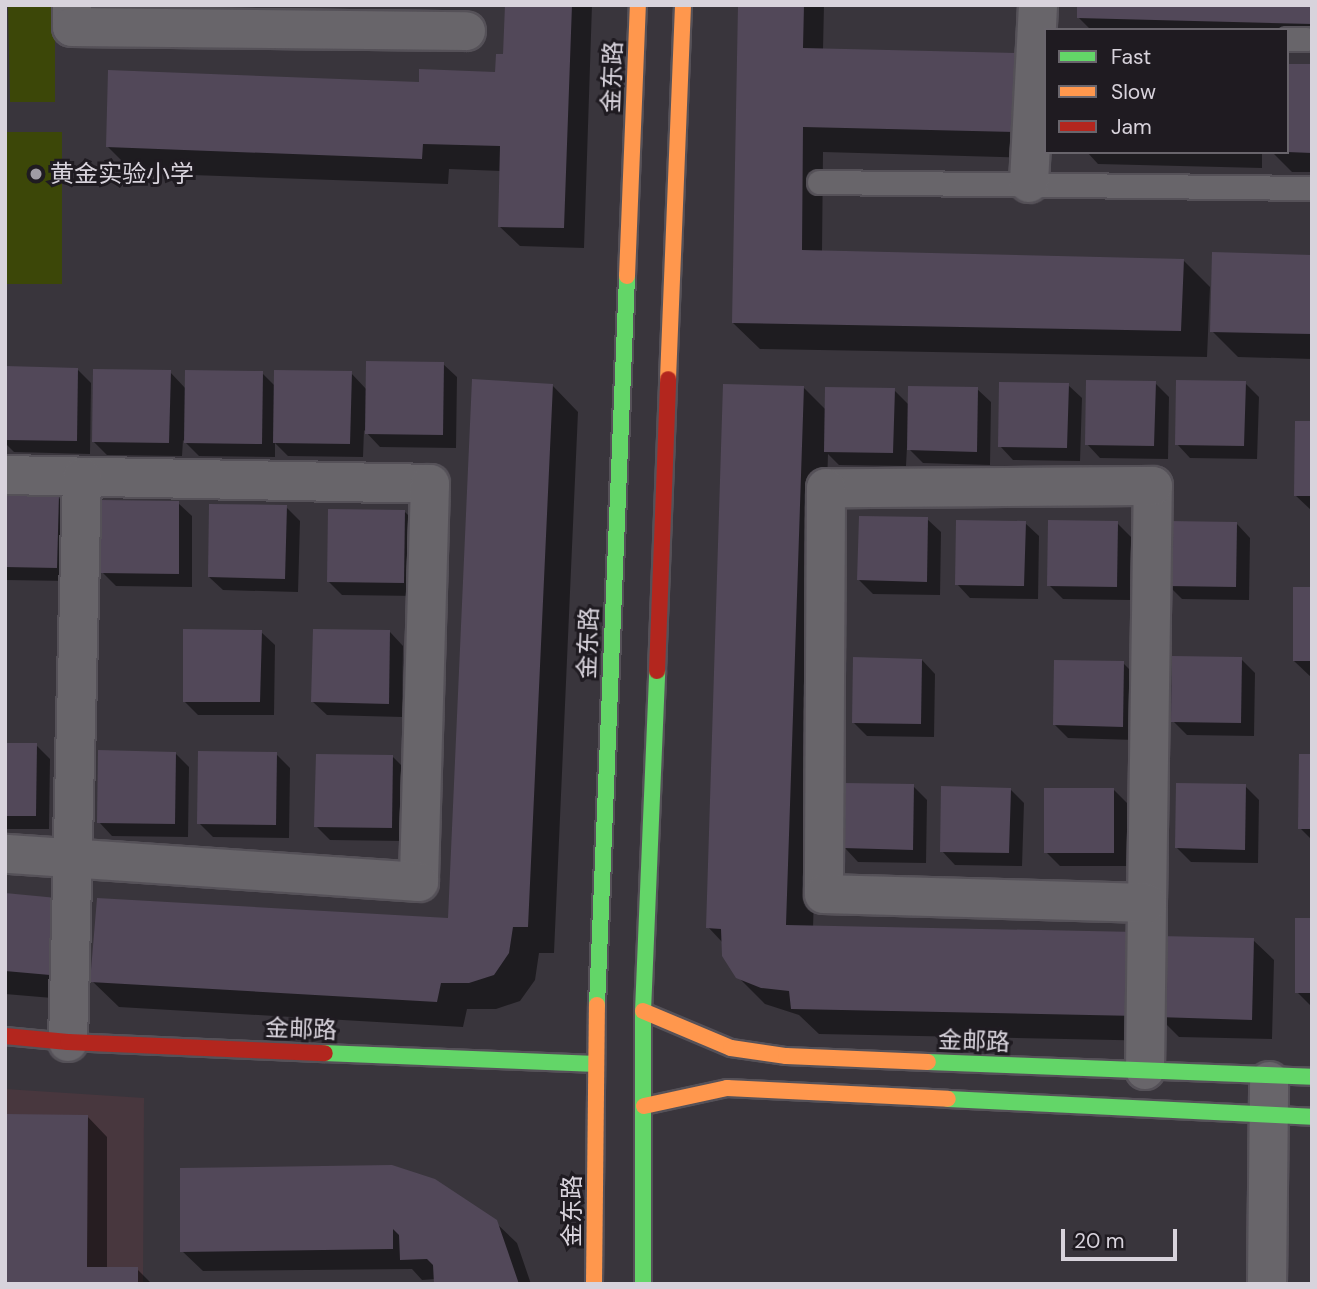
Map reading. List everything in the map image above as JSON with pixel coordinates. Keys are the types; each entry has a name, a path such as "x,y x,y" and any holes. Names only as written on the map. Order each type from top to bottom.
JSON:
{"street":[{"path":"72,5 72,27 466,31"},
{"name":"金东路","path":"594,1284 595,1064 638,5"},
{"path":"643,1284 643,1011 683,5"},
{"path":"1029,183 1040,27"},
{"path":"5,475 430,484 419,882 5,854"},
{"path":"68,1042 82,477"},
{"path":"1145,1070 1153,486 826,488 824,894 1147,903"},
{"name":"金邮路","path":"643,1011 731,1048 786,1056 1312,1077"},
{"name":"金邮路","path":"5,1036 68,1042 595,1064"},
{"path":"1268,1284 1269,1075"},
{"path":"644,1106 727,1088 1312,1117"}],"lane":[{"path":"819,182 1312,188"}],"shaded area":[{"path":"5,1089 144,1098 143,1284 5,1284"}],"green space":[{"path":"8,5 55,5 55,102 10,102"},
{"path":"5,132 62,132 62,284 5,284"}],"building":[{"path":"505,5 572,5 564,228 498,227 500,146 423,144 422,159 106,147 108,70 419,82 419,69 495,72 496,54 503,54"},
{"path":"738,5 804,5 803,48 1016,53 1015,132 803,127 802,250 1184,259 1181,331 732,323"},
{"path":"1077,5 1312,5 1312,24 1077,18"},
{"path":"1289,64 1312,64 1312,153 1289,152"},
{"path":"1212,252 1312,255 1312,334 1210,332"},
{"path":"366,361 444,362 443,435 365,434"},
{"path":"5,366 78,368 77,441 5,440"},
{"path":"93,369 171,370 169,443 92,442"},
{"path":"185,370 263,371 262,444 184,443"},
{"path":"274,370 352,371 350,444 273,443"},
{"path":"472,379 553,384 528,927 513,927 509,953 494,975 469,983 441,983 437,1002 90,982 97,898 448,918"},
{"path":"1086,380 1156,381 1154,446 1085,445"},
{"path":"1176,380 1246,381 1244,446 1175,445"},
{"path":"999,382 1069,383 1067,448 998,447"},
{"path":"723,384 804,386 786,925 1137,932 1138,1016 791,1009 789,991 761,988 736,978 722,956 721,929 706,928"},
{"path":"908,386 978,387 977,452 907,450"},
{"path":"825,387 895,388 893,453 824,452"},
{"path":"1295,421 1312,421 1312,496 1294,496"},
{"path":"5,494 59,495 57,568 5,567"},
{"path":"101,500 179,501 179,574 100,573"},
{"path":"209,504 287,505 285,579 208,577"},
{"path":"328,509 405,510 404,583 327,582"},
{"path":"859,516 928,517 927,582 857,580"},
{"path":"956,520 1026,521 1024,586 955,585"},
{"path":"1048,520 1118,521 1117,587 1047,586"},
{"path":"1168,521 1237,522 1236,587 1167,586"},
{"path":"1293,587 1312,587 1312,661 1293,661"},
{"path":"183,629 262,630 260,702 183,702"},
{"path":"313,629 390,630 389,704 311,702"},
{"path":"1172,656 1242,657 1241,723 1171,722"},
{"path":"853,657 922,659 921,724 852,723"},
{"path":"1054,660 1124,661 1123,727 1053,725"},
{"path":"5,743 37,743 36,816 5,816"},
{"path":"98,750 176,752 175,824 97,823"},
{"path":"198,751 277,752 276,825 197,824"},
{"path":"316,754 393,755 392,828 314,827"},
{"path":"1299,754 1312,754 1312,829 1298,829"},
{"path":"844,783 914,784 913,850 843,848"},
{"path":"1176,783 1246,784 1245,850 1175,848"},
{"path":"941,786 1011,788 1009,853 940,852"},
{"path":"1044,788 1114,788 1114,853 1044,853"},
{"path":"5,893 57,898 50,975 5,971"},
{"path":"1295,918 1312,918 1312,993 1295,993"},
{"path":"1159,936 1254,938 1252,1020 1157,1017"},
{"path":"5,1114 88,1115 87,1267 138,1267 138,1284 5,1284"},
{"path":"392,1165 435,1179 497,1220 519,1284 434,1284 433,1265 427,1259 400,1260 399,1235 393,1229 393,1249 180,1252 180,1168"}],"traffic: fast":[{"path":"597,1005 627,276"},
{"path":"643,1284 643,1011 657,671"},
{"path":"325,1053 595,1064"},
{"path":"928,1062 1312,1077"},
{"path":"948,1099 1312,1117"}],"traffic: slow":[{"path":"627,276 638,5"},
{"path":"668,379 683,5"},
{"path":"594,1284 597,1005"},
{"path":"643,1011 731,1048 786,1056 928,1062"},
{"path":"644,1106 727,1088 948,1099"}],"traffic: jam":[{"path":"657,671 668,379"},
{"path":"5,1036 68,1042 325,1053"}],"place":[{"name":"黄金实验小学","path":"36,174"}]}
